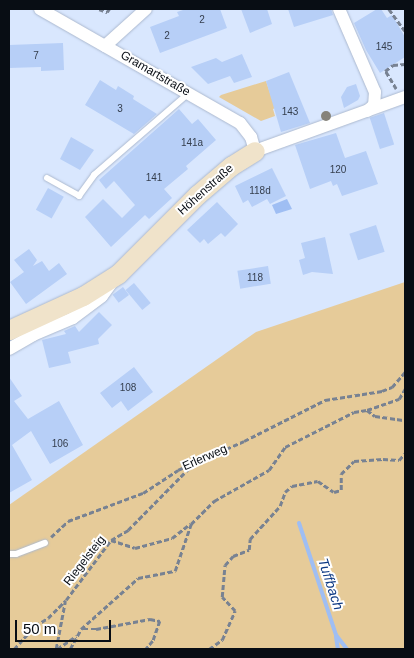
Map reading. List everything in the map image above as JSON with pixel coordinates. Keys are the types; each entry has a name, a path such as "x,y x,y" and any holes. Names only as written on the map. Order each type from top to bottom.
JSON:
{"street":[{"name":"Gramartstraße","path":"40,9 244,126 251,137 255,151"},
{"path":"106,46 146,9"},
{"path":"339,9 375,92 374,105 367,112"},
{"name":"Höhenstraße","path":"9,349 33,335 73,318 102,296 118,274 208,185 231,166 255,151 405,97"},
{"name":"Höhenstraße","path":"9,330 83,296 118,274"}],"lane":[{"path":"47,178 79,196 94,175 189,93"},
{"path":"9,554 16,554 45,543"}],"path":[{"path":"99,9 107,12 109,9"},
{"path":"389,9 405,31"},
{"path":"392,83 385,71 393,64 405,64"},
{"name":"Erlerweg","path":"45,543 68,520 143,492 194,464 244,442 325,400 382,391 392,387 405,372"},
{"path":"111,540 136,548 172,538 192,524 214,501 269,470 285,447 354,412 367,410 399,399 405,389"},
{"path":"367,410 375,416 405,420"},
{"path":"210,649 222,640 235,611 222,597 225,565 233,556 249,550 250,539 280,506 285,492 292,486 318,481 334,492 341,490 342,474 354,461 383,458 399,460 405,453"},
{"name":"Riegelsteig","path":"14,649 35,626 66,600 111,540 128,530 194,464"},
{"path":"70,649 81,630 138,578 175,571 192,524"},
{"path":"56,649 66,600"},
{"path":"81,630 150,619 160,621 153,641 146,649"},
{"path":"56,649 78,635"}],"shaded area":[{"path":"266,81 275,108 273,109 275,116 261,121 219,97 221,95"},
{"path":"405,282 405,649 9,649 9,505 256,332"}],"water":[{"path":"287,199 292,209 276,214 272,205"}],"building":[{"path":"186,9 220,9 227,28 160,53 150,27 179,16 177,12"},
{"path":"241,9 267,9 272,24 250,33"},
{"path":"288,9 331,9 333,15 294,27"},
{"path":"377,9 381,9 387,18 392,15 405,37 405,57 380,73 366,50 354,23"},
{"path":"63,43 64,70 41,71 41,67 9,68 9,45"},
{"path":"242,54 252,77 234,83 230,76 208,84 191,67 216,58 222,62"},
{"path":"289,72 310,123 281,132 266,81"},
{"path":"100,80 116,90 118,86 134,96 133,99 157,114 134,134 85,105"},
{"path":"356,84 360,96 358,100 344,108 341,97 347,87"},
{"path":"179,109 192,124 198,119 216,140 186,166 188,169 164,189 172,198 149,219 145,215 111,247 85,217 103,199 122,218 135,205 114,181 106,189 99,180"},
{"path":"384,113 394,144 380,149 370,118"},
{"path":"336,133 345,158 366,151 378,184 342,196 337,184 333,186 331,181 310,189 295,145"},
{"path":"71,137 94,150 80,170 60,159"},
{"path":"272,168 286,196 270,204 267,199 252,207 248,200 243,203 235,186"},
{"path":"48,188 64,197 52,219 36,210"},
{"path":"217,202 238,224 225,237 221,233 208,244 204,239 200,243 187,230"},
{"path":"376,225 385,252 358,260 349,234"},
{"path":"325,237 333,274 312,272 303,275 299,260 305,258 301,243"},
{"path":"29,249 37,260 33,266 42,261 49,271 59,263 67,274 26,304 10,282 24,272 14,260"},
{"path":"268,266 271,284 240,289 237,271"},
{"path":"134,283 151,303 142,310 126,290"},
{"path":"123,287 129,295 119,303 113,295"},
{"path":"99,312 112,325 98,339 99,344 68,352 71,363 49,368 42,340 66,334 64,331 75,326 79,332"},
{"path":"134,367 153,392 128,411 121,401 112,408 100,393"},
{"path":"9,377 22,396 14,401 28,419 59,401 83,445 50,464 31,431 12,445 32,480 9,493"}],"waterway":[{"name":"Tuffbach","path":"299,523 336,635 347,649"},
{"path":"336,637 338,649"}]}
